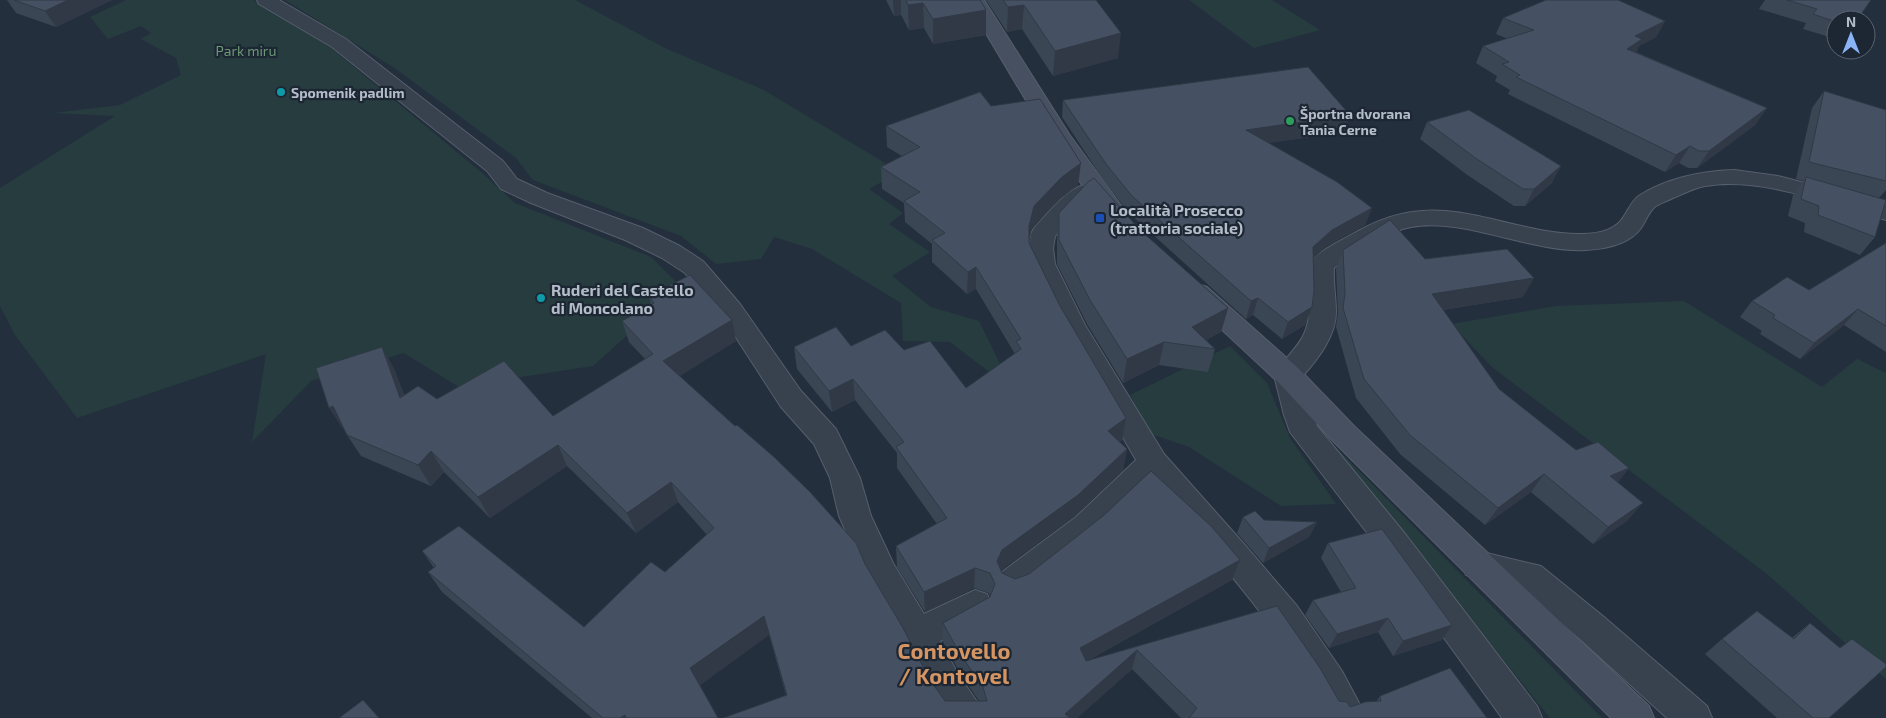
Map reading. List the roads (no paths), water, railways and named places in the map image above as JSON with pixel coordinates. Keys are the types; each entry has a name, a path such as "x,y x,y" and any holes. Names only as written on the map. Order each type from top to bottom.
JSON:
{"main road":[{"path":"975,0 1094,187 1126,226"},
{"path":"1181,278 1288,375 1344,434 1636,718"}],"street":[{"path":"266,0 339,42 495,166 509,184 539,198 634,234 671,252 694,268 731,310 791,399 826,437 844,478 855,516 881,574 918,635 945,686 967,718"},
{"path":"1524,718 1395,545 1305,432 1296,408 1288,375 1305,356 1318,333 1322,321 1323,305 1320,280 1322,265 1340,252 1368,237 1412,220 1460,222 1575,243 1598,241 1618,234 1632,225 1648,200 1688,183 1711,178 1757,180 1783,184 1886,212"},
{"path":"1094,187 1076,199 1043,234 1041,248 1042,264 1072,327 1153,463 1288,620 1314,656 1349,718"},
{"path":"1014,582 1087,526 1153,463"},
{"path":"1478,565 1529,576 1592,628 1694,718"},
{"path":"918,635 975,605"}],"place":[{"name":"Spomenik padlim","path":"281,92"},
{"name":"Športna dvorana Tania Cerne","path":"1290,121"},
{"name":"Località Prosecco (trattoria sociale)","path":"1100,218"},
{"name":"Ruderi del Castello di Moncolano","path":"541,298"}],"district":[{"name":"Contovello / Kontovel","path":"954,662"}],"park label":[{"name":"Park miru","path":"246,50"}]}
